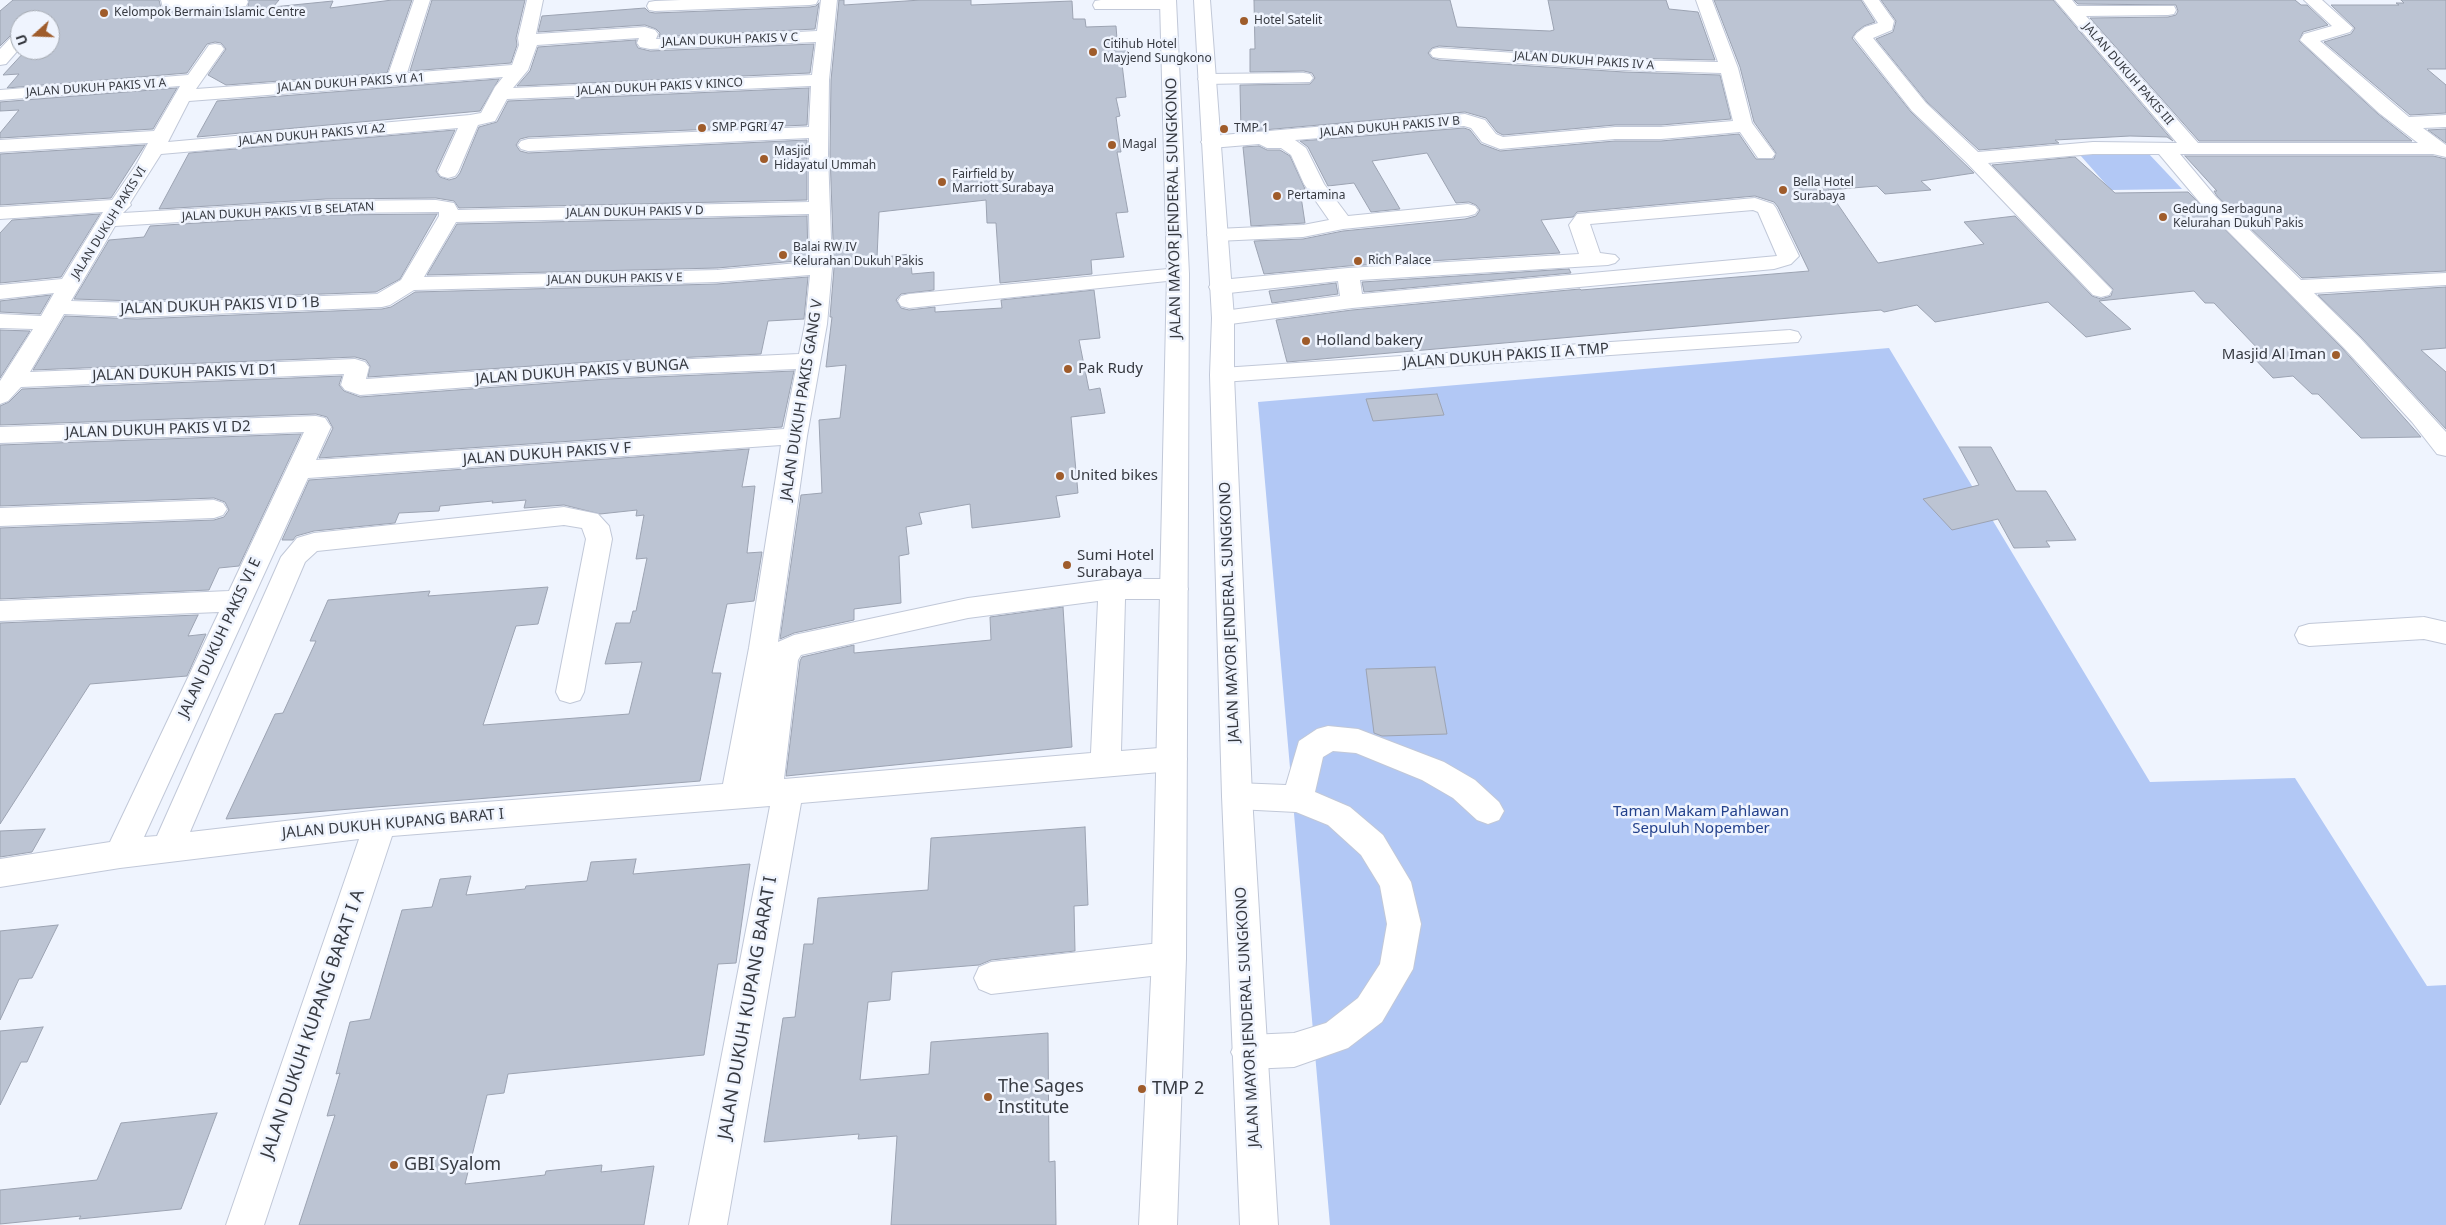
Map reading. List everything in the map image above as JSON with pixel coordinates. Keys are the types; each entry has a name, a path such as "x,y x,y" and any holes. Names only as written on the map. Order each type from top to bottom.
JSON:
{"street":[{"path":"169,0 169,4 240,2"},
{"path":"396,79 422,0"},
{"path":"448,172 470,121 488,117 504,87 519,70 528,40 535,0"},
{"path":"654,6 810,0"},
{"name":"JALAN DUKUH PAKIS GANG V","path":"736,796 763,648 795,436 816,324 821,268 818,132 820,80 829,0"},
{"name":"JALAN MAYOR JENDERAL SUNGKONO","path":"1195,273 1216,235 1202,0"},
{"path":"1704,0 1729,68 1742,124 1765,154"},
{"path":"1871,0 1886,21 1886,26 1863,37 1919,107 1973,158 2101,290"},
{"path":"2312,0 2344,28 2310,38 2309,40 2404,123 2442,151"},
{"path":"1101,5 1168,2"},
{"name":"JALAN MAYOR JENDERAL SUNGKONO","path":"1158,1225 1169,958 1174,589 1195,273 1168,2"},
{"path":"2067,5 2168,10"},
{"name":"JALAN DUKUH PAKIS III","path":"2067,5 2192,148"},
{"name":"JALAN DUKUH PAKIS V C","path":"528,40 645,32 649,34 646,43 650,44 825,36"},
{"path":"0,60 10,48"},
{"name":"JALAN DUKUH PAKIS VI","path":"7,388 158,142 187,88 215,49"},
{"name":"JALAN DUKUH PAKIS IV A","path":"1438,53 1624,65 1729,68"},
{"name":"JALAN DUKUH PAKIS VI A1","path":"187,88 396,79 519,70"},
{"path":"1207,79 1304,78"},
{"name":"JALAN DUKUH PAKIS V KINCO","path":"501,94 820,80"},
{"name":"JALAN DUKUH PAKIS VI A","path":"0,95 187,88"},
{"name":"JALAN DUKUH PAKIS IV B","path":"1211,146 1465,120 1478,124 1490,138 1500,143 1615,133 1660,133 1742,124"},
{"name":"JALAN DUKUH PAKIS VI A2","path":"158,142 470,121"},
{"path":"2404,123 2446,121"},
{"path":"528,145 818,132"},
{"path":"1211,146 1277,141 1293,146 1299,152 1327,204 1343,223"},
{"path":"0,146 158,142"},
{"path":"1973,158 2093,148 2442,151"},
{"path":"2165,148 2209,200 2297,287 2420,416 2446,448"},
{"path":"1223,318 1352,302 1774,263 1784,260 1788,256 1766,208 1757,204 1584,218 1580,225 1592,261"},
{"name":"JALAN DUKUH PAKIS VI B SELATAN","path":"0,213 326,207 448,212"},
{"name":"JALAN DUKUH PAKIS V D","path":"448,212 820,208"},
{"path":"1216,235 1303,231 1343,223 1468,210"},
{"path":"409,284 448,212"},
{"path":"909,301 1195,273 1348,274 1592,261 1782,244"},
{"name":"JALAN DUKUH PAKIS V E","path":"409,284 717,276 821,268"},
{"name":"JALAN MAYOR JENDERAL SUNGKONO","path":"1195,273 1223,318 1222,375 1237,796 1259,1225"},
{"path":"1348,274 1352,302"},
{"path":"2297,287 2446,279"},
{"name":"JALAN DUKUH PAKIS VI D 1B","path":"0,321 53,315 137,310 382,300 409,284"},
{"path":"0,292 71,285"},
{"name":"JALAN DUKUH PAKIS II A TMP","path":"1222,375 1790,337"},
{"name":"JALAN DUKUH PAKIS V BUNGA","path":"355,376 607,370 809,361"},
{"name":"JALAN DUKUH PAKIS VI D1","path":"7,388 355,376"},
{"name":"JALAN DUKUH PAKIS VI D2","path":"0,435 316,424"},
{"name":"JALAN DUKUH PAKIS VI E","path":"120,854 300,470 318,430 316,424"},
{"name":"JALAN DUKUH PAKIS V F","path":"300,470 795,436"},
{"path":"0,517 214,509"},
{"path":"167,849 294,557 306,545 314,542 564,516 589,520 596,526 598,539 570,692"},
{"path":"1106,765 1112,589"},
{"path":"777,792 772,765 784,660 787,650 794,646 968,608 1112,589 1174,589"},
{"path":"0,611 237,601"},
{"path":"2308,635 2424,628 2446,633"},
{"path":"1298,799 1310,750 1328,738 1358,741 1432,771 1464,789 1488,811"},
{"name":"JALAN DUKUH KUPANG BARAT I","path":"0,873 120,854 380,823 736,796 1172,759"},
{"name":"JALAN DUKUH KUPANG BARAT I","path":"708,1225 777,792"},
{"path":"1237,796 1298,799 1339,816 1372,845 1395,882 1404,924 1396,969 1370,1010 1336,1036 1294,1050 1249,1052"},
{"name":"JALAN DUKUH KUPANG BARAT I A","path":"245,1225 380,823"},
{"path":"991,978 1169,958"}],"green space":[{"path":"2149,154 2182,189 2111,190 2080,155"},
{"name":"Taman Makam Pahlawan Sepuluh Nopember","path":"1889,348 2150,782 2295,778 2427,986 2446,985 2446,1225 1330,1225 1258,402"}],"building":[{"path":"13,0 159,0 161,8 169,11 240,9 248,7 249,0 279,0 273,7 333,1 330,8 392,0 412,0 387,73 226,85 208,75 226,49 221,43 215,42 207,44 187,73 7,88 19,74 3,75 17,60 60,60 60,10 10,10 10,36 0,46 0,11"},
{"path":"432,0 525,0 516,38 517,45 511,63 410,71"},
{"path":"839,0 844,0 844,5 921,0 971,0 971,5 1072,1 1073,19 1085,19 1086,27 1116,26 1117,39 1128,39 1127,64 1122,64 1126,97 1116,98 1120,116 1116,117 1121,152 1117,152 1128,212 1116,213 1124,257 1091,260 1092,274 1000,283 996,223 987,223 986,200 879,212 877,258 910,254 912,274 934,272 934,290 901,294 896,300 901,308 909,310 935,307 935,312 1002,308 1001,300 1094,290 1100,338 1079,340 1089,390 1100,388 1105,413 1071,417 1078,493 1056,496 1060,517 972,528 970,504 919,513 922,524 906,527 909,554 899,556 901,603 854,609 854,620 794,633 780,639 801,495 822,493 819,420 840,418 846,365 826,367 832,317 830,317 834,268 830,154 831,80"},
{"path":"1254,0 1450,0 1457,27 1550,31 1554,30 1548,0 1666,0 1669,9 1698,12 1715,60 1624,58 1439,46 1432,48 1428,53 1432,58 1439,60 1624,72 1720,75 1731,119 1661,125 1615,125 1503,135 1497,132 1486,118 1465,112 1241,132 1240,85 1310,84 1315,78 1312,73 1304,71 1250,72 1250,49 1255,49"},
{"path":"1714,0 1861,0 1875,22 1864,26 1852,38 1911,112 1974,173 1921,181 1931,190 1885,194 1877,186 1828,190 1878,263 1984,244 1964,222 2015,216 2092,296 2101,299 2111,296 2113,289 1992,165 2075,157 2115,193 2188,192 2343,349 2421,437 2361,438 2318,394 2312,394 2293,376 2273,378 2250,354 2262,353 2214,303 2205,303 2194,291 2099,301 2131,329 2086,337 2048,302 1935,322 1917,305 1884,312 1881,310 1287,362 1276,320 1352,310 1580,289 1809,271 1778,207 1774,202 1755,196 1577,212 1573,217 1541,220 1560,253 1348,266 1264,274 1254,241 1303,239 1343,231 1465,219 1476,216 1480,210 1476,205 1469,202 1456,203 1427,153 1372,161 1400,209 1371,212 1354,183 1328,186 1308,147 1300,141 1464,128 1470,130 1481,144 1500,151 1615,141 1661,141 1739,134 1756,159 1774,159 1776,153 1754,122 1740,67"},
{"path":"1881,0 2053,0 2173,141 2167,137 2130,136 2055,140 2059,143 1979,150 1927,102 1876,39 1893,32 1896,21"},
{"path":"2074,0 2295,0 2301,5 2307,5 2328,25 2303,32 2299,41 2378,114 2412,141 2199,141 2090,18 2168,17 2176,15 2178,11 2176,5 2078,4"},
{"path":"2401,0 2446,0 2446,69 2427,69 2446,85 2446,113 2410,115 2324,42 2351,34 2355,28 2331,5 2399,5 2396,3 2404,3"},
{"path":"819,3 815,29 659,37 660,33 656,29 645,25 538,32 542,16 645,8 649,12 655,13 810,7 816,6"},
{"path":"636,40 638,48 650,51 814,44 810,73 517,86 530,71 538,47"},
{"path":"499,79 480,111 197,137 217,101"},
{"path":"177,88 153,129 0,138 0,133 19,110 0,111 0,102"},
{"path":"809,88 807,125 528,137 520,139 516,145 520,151 528,153 807,140 807,200 459,208 454,201 436,198 326,199 159,209 189,153 455,130 436,171 440,177 449,180 456,178 460,173 479,127 497,122 508,101"},
{"path":"2446,129 2446,143 2428,130"},
{"path":"145,145 111,198 0,205 0,154"},
{"path":"1259,146 1267,150 1280,150 1290,156 1305,189 1300,190 1305,223 1251,226 1243,147"},
{"path":"2185,156 2433,156 2446,159 2446,271 2302,278 2217,196 2214,191 2217,191"},
{"path":"100,214 61,277 0,283 0,233 12,220"},
{"path":"437,214 400,279 376,292 137,301 74,299 109,240 144,237 150,226 326,215"},
{"path":"807,216 808,260 717,268 427,275 457,224"},
{"path":"1569,269 1571,273 1364,292 1362,282"},
{"path":"808,277 804,319 768,321 761,354 607,361 368,377 370,366 366,360 355,357 33,370 65,316 137,319 382,309 391,307 415,292 717,284"},
{"path":"1336,283 1338,294 1272,303 1269,291"},
{"path":"2446,287 2446,348 2421,350 2446,372 2446,429 2361,337 2318,295"},
{"path":"51,295 40,314 0,312 0,301"},
{"path":"0,330 30,331 0,378"},
{"path":"794,371 782,427 319,458 333,428 327,417 316,414 0,425 0,406 9,402 22,389 342,376 339,385 344,391 360,397 607,379"},
{"path":"1437,394 1444,415 1373,421 1366,399"},
{"path":"301,434 239,566 219,568 209,590 0,599 0,528 214,520 224,517 229,510 225,502 214,498 0,506 0,445"},
{"path":"1959,447 1991,447 2016,491 2046,491 2076,540 2046,541 2050,547 2014,548 1998,519 1952,530 1923,499 1979,485"},
{"path":"749,449 742,487 755,486 747,553 762,552 754,601 727,604 712,673 721,673 700,781 226,819 275,714 283,713 316,641 310,641 328,600 430,591 428,596 548,587 538,624 516,626 483,725 629,714 642,662 605,664 616,623 630,623 633,611 636,611 647,558 636,559 644,515 636,516 637,510 600,514 564,505 524,508 526,500 492,503 493,501 440,506 439,511 399,513 395,523 314,531 296,536 293,540 282,540 309,480"},
{"path":"1063,607 1072,747 786,776 802,657 854,645 854,653 991,640 990,617"},
{"path":"198,615 188,636 206,634 187,676 90,684 0,824 0,623"},
{"path":"1435,667 1447,734 1382,736 1374,733 1366,669"},
{"path":"1085,827 1088,905 1074,906 1075,951 991,960 979,965 892,972 890,1000 868,1002 860,1080 929,1074 931,1042 1048,1033 1049,1162 1055,1161 1056,1225 891,1225 897,1136 858,1139 859,1134 764,1142 783,1018 795,1017 804,944 813,944 818,898 928,890 931,838"},
{"path":"45,829 32,852 0,857 0,831"},
{"path":"636,859 633,874 750,864 736,963 718,964 704,1055 508,1074 504,1093 487,1095 465,1184 545,1175 546,1171 602,1165 601,1172 654,1166 644,1225 299,1225 335,1115 327,1116 340,1073 336,1074 350,1022 370,1019 402,910 432,907 440,879 471,876 466,895 525,889 526,886 587,881 591,862"},
{"path":"58,925 32,978 19,979 0,1020 0,931"},
{"path":"43,1027 27,1062 21,1062 0,1105 0,1031"},
{"path":"217,1113 181,1209 79,1219 81,1216 0,1224 0,1190 97,1180 121,1123"}],"place":[{"name":"Kelompok Bermain Islamic Centre","path":"104,13"},
{"name":"Hotel Satelit","path":"1244,21"},
{"name":"Citihub Hotel Mayjend Sungkono","path":"1093,52"},
{"name":"SMP PGRI 47","path":"702,128"},
{"name":"TMP 1","path":"1224,129"},
{"name":"Magal","path":"1112,145"},
{"name":"Masjid Hidayatul Ummah","path":"764,159"},
{"name":"Fairfield by Marriott Surabaya","path":"942,182"},
{"name":"Bella Hotel Surabaya","path":"1783,190"},
{"name":"Pertamina","path":"1277,196"},
{"name":"Gedung Serbaguna Kelurahan Dukuh Pakis","path":"2163,217"},
{"name":"Balai RW IV Kelurahan Dukuh Pakis","path":"783,255"},
{"name":"Rich Palace","path":"1358,261"},
{"name":"Holland bakery","path":"1306,341"},
{"name":"Masjid Al Iman","path":"2336,355"},
{"name":"Pak Rudy","path":"1068,369"},
{"name":"United bikes","path":"1060,476"},
{"name":"Sumi Hotel Surabaya","path":"1067,565"},
{"name":"TMP 2","path":"1142,1089"},
{"name":"The Sages Institute","path":"988,1097"},
{"name":"GBI Syalom","path":"394,1165"}]}
